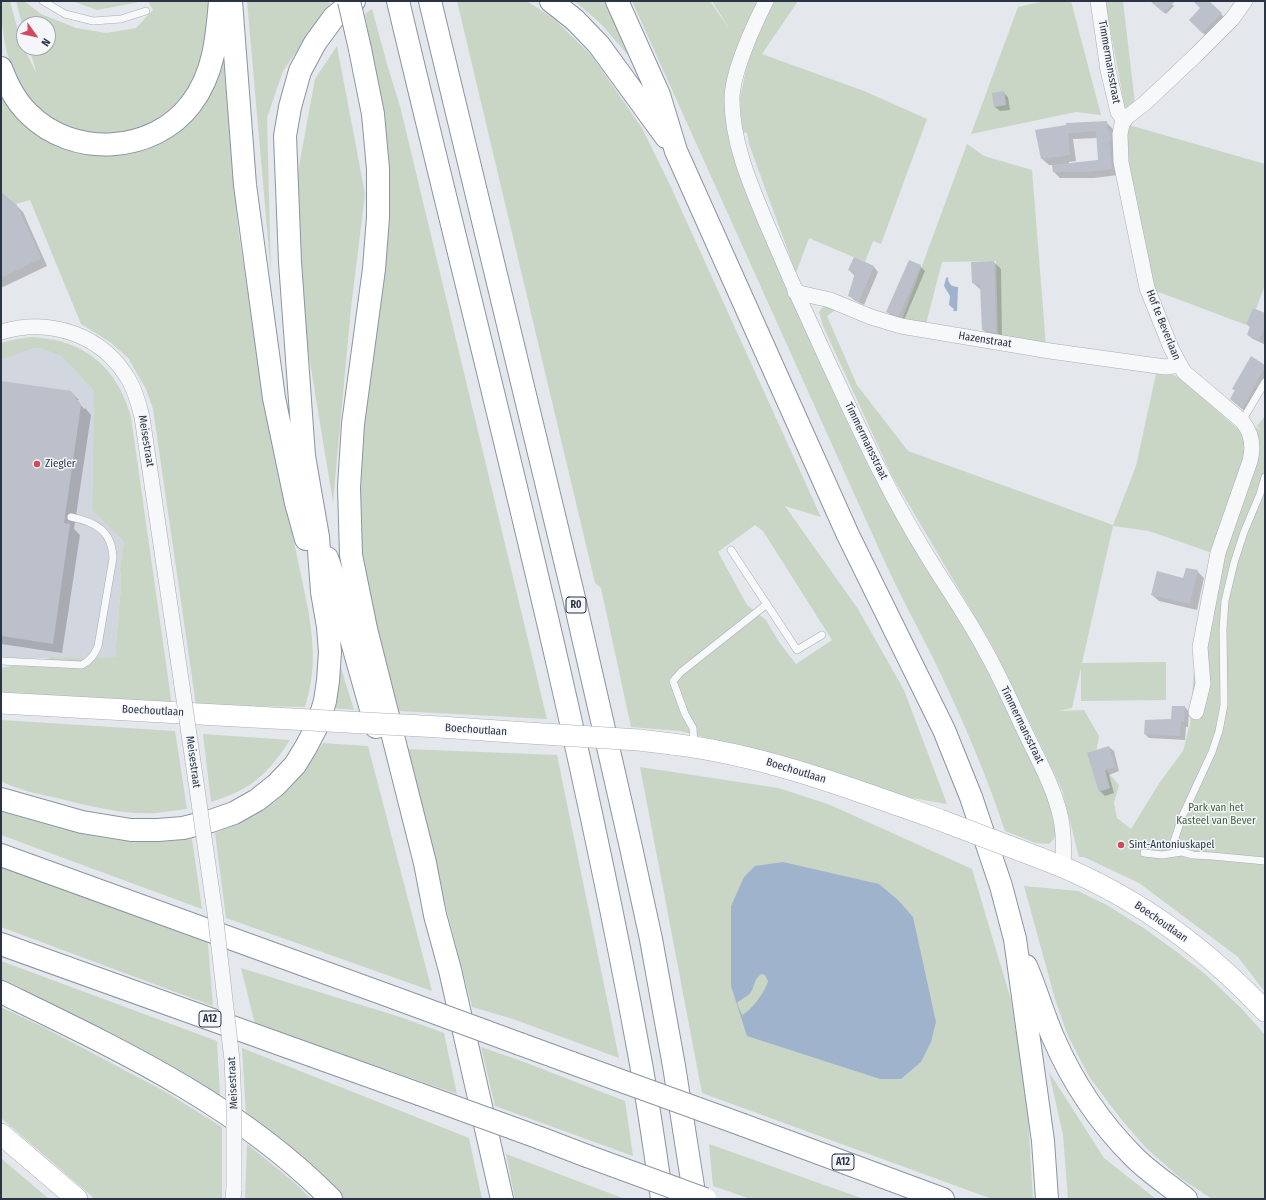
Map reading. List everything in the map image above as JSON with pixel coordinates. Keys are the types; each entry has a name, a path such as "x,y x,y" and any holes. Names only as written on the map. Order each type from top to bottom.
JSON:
{"highway":[{"path":"1,68 18,102 29,115 54,132 85,143 99,145 127,143 143,139 166,128 180,117 202,88 210,71 215,52 220,1"},
{"path":"231,1 245,185 274,398 296,503 322,592"},
{"path":"349,1 373,114 378,169 378,217 374,269 353,424 349,487 351,555 366,629 425,863 435,915 462,1022 502,1199"},
{"path":"1,799 58,816 107,827 144,830 183,828 234,813 257,800 276,785 295,765 318,724 325,701 330,652 328,627 322,592 318,537 304,456 290,262 286,136 290,107 300,71 315,43 334,17 354,1"},
{"path":"398,1 586,786 639,1049 662,1199"},
{"path":"551,1 575,20 599,45 676,151"},
{"path":"617,1 659,94 676,151 848,535 916,670 944,730 971,797 1001,886 1015,939 1043,1141 1047,1199"},
{"name":"R0","path":"432,9 573,590 630,843 651,939 673,1058 695,1199"},
{"path":"318,537 334,578 414,865 435,915"},
{"name":"A12","path":"1,855 943,1199"},
{"path":"1015,939 1035,985 1053,1036 1072,1077 1104,1123 1134,1158 1186,1199"},
{"name":"A12","path":"1,944 419,1094 705,1199"},
{"path":"1,992 100,1040 173,1079 239,1121 282,1153 316,1183 331,1199"}],"main road":[{"name":"Boechoutlaan","path":"1,703 638,740 694,746 745,756 814,776 940,820 1063,867 1099,884 1140,907 1183,937 1234,980 1265,1011"},
{"path":"1,1134 77,1199"}],"street":[{"name":"Timmermansstraat","path":"766,1 745,48 733,87 732,98 734,130 751,184 795,292 899,508 986,652 1048,780 1057,802 1061,819 1064,844 1063,867"},
{"name":"Timmermansstraat","path":"1098,1 1108,70 1118,112 1124,121"},
{"path":"1124,121 1149,100 1217,34 1239,11 1245,1"},
{"name":"Hof te Beverlaan","path":"1124,121 1120,134 1121,162 1148,288 1180,365 1189,377 1247,426 1252,440 1252,455 1218,553 1200,647 1203,684 1196,712"},
{"name":"Hazenstraat","path":"795,292 830,300 872,317 920,330 1050,351 1165,367 1180,365"},
{"name":"Meisestraat","path":"1,332 15,327 40,326 60,328 70,332 93,343 106,352 119,365 136,394 142,417 216,921 230,1045 234,1107 233,1193"}],"lane":[{"path":"43,1 65,14 93,21 121,19 146,11"},
{"path":"1242,421 1265,382"},
{"path":"1182,852 1176,846 1174,841 1182,818 1212,752 1219,731 1224,705 1223,629 1225,601 1234,563 1244,532 1260,494 1265,477"},
{"path":"1,661 82,665 91,659 95,653 98,646 113,558 112,550 107,536 97,526 90,522 71,517"},
{"path":"731,550 797,650 822,635"},
{"path":"694,746 693,728 685,714 673,681 681,672 767,604"},
{"path":"1144,853 1162,855 1182,852 1193,855 1265,862"}],"shaded area":[{"path":"33,347 61,356 94,391 92,510 124,542 120,568 121,584 115,657 1,659 1,360"}],"green space":[{"path":"1,1 10,1 16,23 16,56 28,56 37,74 31,56 56,56 56,20 76,28 106,33 136,28 153,10 148,1 209,1 205,46 199,68 190,89 180,102 168,112 141,127 122,133 102,134 83,132 48,116 33,103 21,87 12,69 5,44"},
{"path":"16,1 24,1 46,16 20,16"},
{"path":"72,1 145,1 97,10"},
{"path":"247,1 329,1 330,4 283,71 267,118 271,274"},
{"path":"457,1 527,1 554,19 592,56 642,128 670,185 821,517 785,506 858,609 904,690 947,804 906,797 802,763 680,731 631,727 601,588 595,583","holes":["755,525 763,531 832,640 796,664 779,642 766,620 747,605 718,552"]},
{"path":"575,1 606,1 635,63 601,24"},
{"path":"632,1 710,1 730,30 712,1 760,1 731,71 743,179 785,286 842,408 951,607 978,651 1041,780 1054,814 1056,833 1054,839 1049,844 1036,843 1005,831 972,742 932,656 884,560"},
{"path":"773,1 798,1 762,54 864,91 927,119 881,244 873,241 865,262 809,238 796,273 749,144 747,133 742,131 740,98 750,51"},
{"path":"1045,1 1071,1 1101,115 1076,112 971,134 1018,7"},
{"path":"1105,1 1123,1 1135,104 1132,108 1125,108"},
{"path":"372,9 400,106 547,719 399,711 377,636 363,565 359,485 364,422 387,239 389,196 387,147 365,14"},
{"path":"337,46 365,194 351,308 333,502 305,332 297,177 315,79"},
{"path":"223,58 238,229 265,402 312,634 313,658 311,682 305,707 196,705 153,409 146,389 128,358 110,342 81,324 30,200 16,204 6,196 1,198 1,89 18,114 146,147"},
{"path":"1129,125 1265,164 1265,285 1256,309 1253,308 1246,324 1249,326 1156,291 1147,256 1130,173 1127,147"},
{"path":"967,144 984,156 1032,170 1046,346 998,337 996,261 942,262 926,324 902,320"},
{"name":"Park van het Kasteel van Bever","path":"825,306 837,309 827,316 857,385 908,451 1113,525 1136,466 1156,374 1174,375 1181,379 1246,436 1248,442 1256,427 1262,431 1257,426 1265,416 1265,992 1238,957 1139,883 1084,857 1079,857 1062,790 993,647 892,476 823,326 819,312","holes":["1113,526 1149,531 1212,553 1195,657 1190,724 1183,751 1160,782 1131,829 1117,818 1114,803 1119,785 1104,768 1096,753 1099,736 1084,710 1059,711 1072,708 1081,668 1081,701 1166,700 1166,662 1082,663"]},
{"path":"31,337 67,343 82,350 107,370 117,383 125,399 131,417 172,706 1,696 1,668 51,658 115,657 121,584 120,568 124,542 92,510 94,391 61,356 39,348 33,348 1,360 1,343"},
{"path":"341,668 354,710 334,708"},
{"path":"1,720 175,731 187,809 156,813 131,813 94,807 36,793 1,781"},
{"path":"203,734 290,740 266,772 248,786 237,792 211,802"},
{"path":"323,743 368,746 432,991 226,918 215,833 255,815 277,800 296,781"},
{"path":"405,749 557,755 619,1058 513,1019 472,1007"},
{"path":"640,767 778,788 828,804 972,869 1011,1000 1027,1100 1033,1199 992,1199 702,1093"},
{"path":"1,810 74,832 111,839 149,842 192,839 202,909 1,835"},
{"path":"1,867 208,943 213,1006 1,927"},
{"path":"1024,886 1078,891 1107,905 1145,929 1205,974 1241,1008 1265,1035 1265,1199 1212,1199 1179,1177 1146,1148 1121,1119 1090,1078 1068,1036 1055,999"},
{"path":"1,961 217,1041 220,1096 175,1068 116,1037 1,982"},
{"path":"241,968 400,1017 444,1033 457,1094 255,1024"},
{"path":"1,1007 43,1027 164,1091 222,1127 222,1199 95,1199 1,1118"},
{"path":"481,1047 625,1101 633,1156 495,1106"},
{"path":"242,1048 469,1138 482,1199 344,1199 296,1155 246,1114"},
{"path":"1049,1072 1104,1158 1156,1199 1068,1199 1063,1135"},
{"path":"247,1144 295,1183 311,1199 245,1199"},
{"path":"709,1144 864,1199 751,1199 713,1186"},
{"path":"506,1154 625,1199 515,1199"},
{"path":"1,1158 3,1160 49,1199 1,1199"}],"water":[{"path":"948,277 950,284 958,287 957,311 953,311 954,309 949,305 950,296 944,286 946,278"},
{"path":"783,862 879,884 898,900 913,917 936,1022 931,1042 921,1062 901,1079 880,1079 747,1036 731,986 731,906 744,877 755,866","holes":["761,974 765,975 768,981 764,990 754,1005 742,1015 737,1003 750,993 758,976"]}],"building":[{"path":"1150,1 1175,1 1164,13"},
{"path":"1193,1 1209,1 1222,13 1202,33 1189,20 1200,8"},
{"path":"1004,91 1006,105 994,107 992,93"},
{"path":"1107,121 1107,130 1109,130 1111,141 1109,141 1112,169 1087,172 1053,172 1052,165 1098,160 1096,131 1068,133 1070,155 1041,159 1035,130 1066,125 1066,123"},
{"path":"1,192 16,204 41,258 1,278"},
{"path":"854,257 874,266 859,301 848,296 855,273 848,270"},
{"path":"909,260 921,265 899,316 886,312"},
{"path":"994,261 996,333 982,330 980,285 972,283 971,262"},
{"path":"1253,308 1265,313 1265,327 1259,340 1247,335 1250,326 1246,324"},
{"path":"1251,356 1265,365 1265,367 1242,409 1230,399 1235,390 1232,389"},
{"name":"Ziegler","path":"1,381 71,391 81,405 64,523 70,524 53,644 1,636"},
{"path":"1186,568 1198,570 1190,604 1151,595 1157,571 1183,578"},
{"path":"1172,706 1185,706 1184,722 1181,722 1180,736 1144,734 1145,720 1171,719"},
{"path":"1109,746 1115,767 1105,770 1110,788 1099,792 1087,753"}],"place":[{"name":"Ziegler","path":"37,464"},
{"name":"Sint-Antoniuskapel","path":"1121,845"}]}
